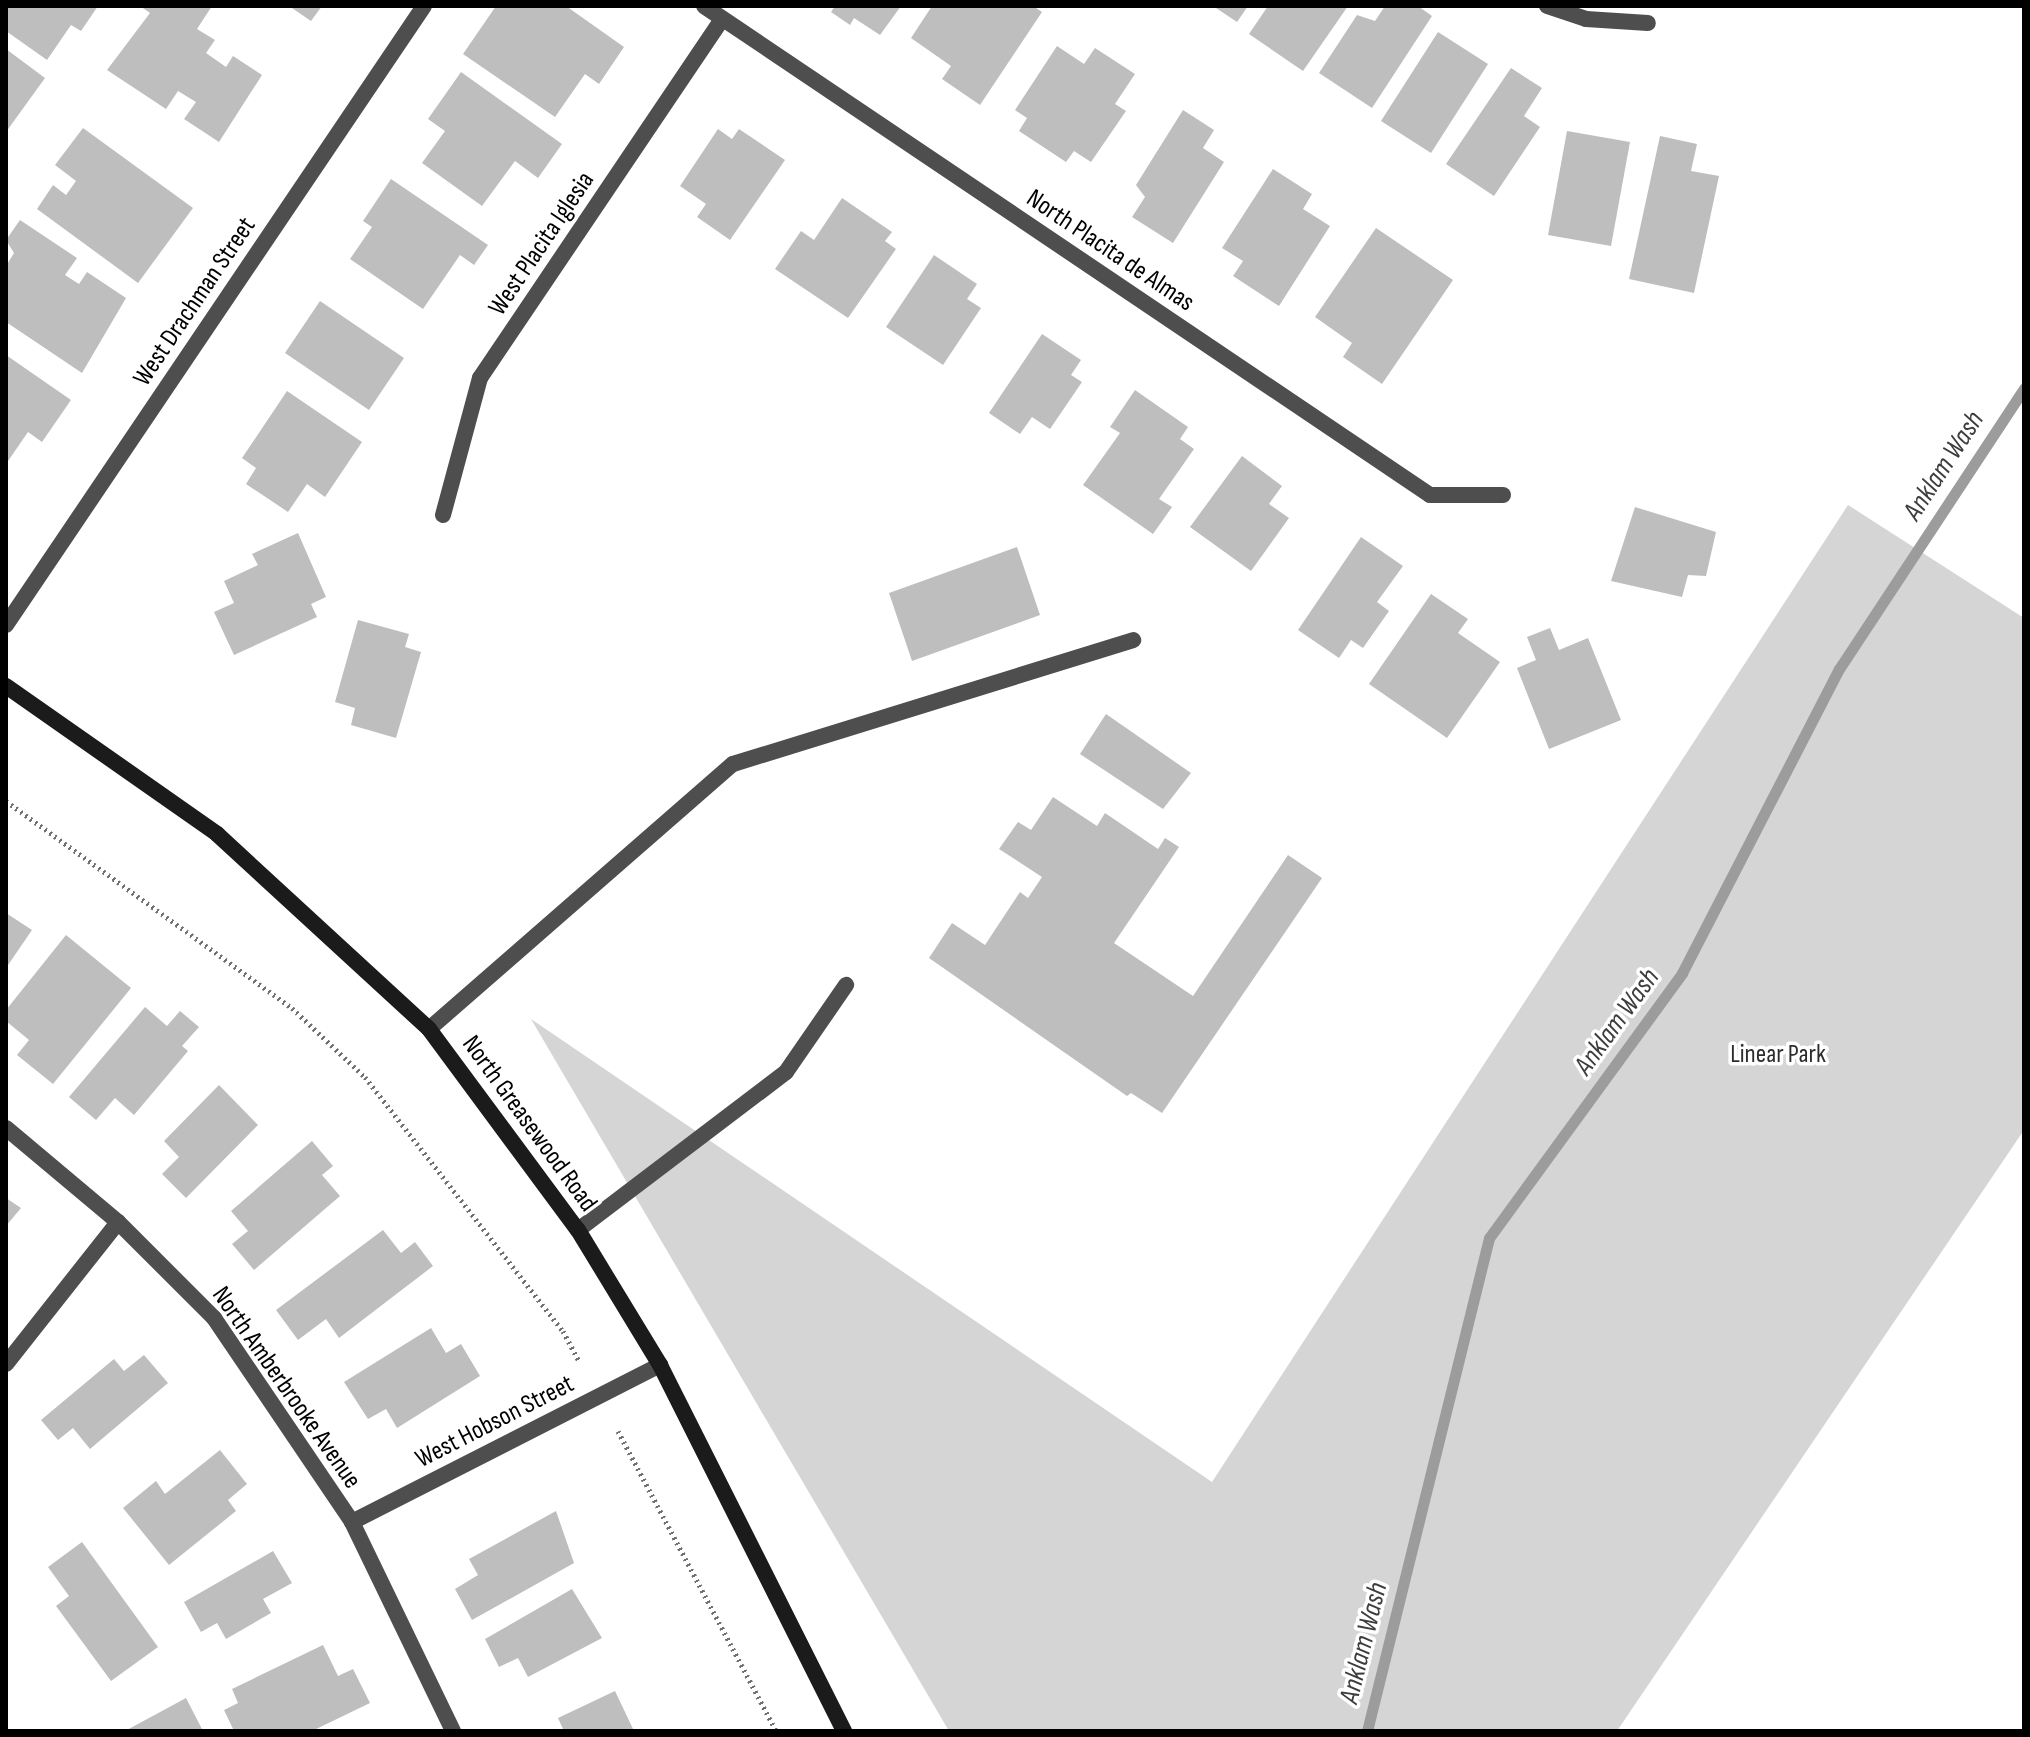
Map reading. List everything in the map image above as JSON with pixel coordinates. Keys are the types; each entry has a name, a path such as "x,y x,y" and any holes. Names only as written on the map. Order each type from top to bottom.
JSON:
{"street":[{"name":"West Drachman Street","path":"6,625 424,6"},
{"name":"North Placita de Almas","path":"704,6 1430,495 1503,495"},
{"path":"1547,6 1586,19 1648,23"},
{"name":"West Placita Iglesia","path":"443,515 480,378 722,19"},
{"path":"429,1029 733,764 1133,640"},
{"name":"North Greasewood Road","path":"6,686 217,834 429,1029 578,1230 660,1365 844,1731"},
{"path":"578,1230 786,1072 846,985"},
{"name":"North Amberbrooke Avenue","path":"6,1128 118,1222 214,1318 352,1522 453,1731"},
{"path":"6,1364 118,1222"},
{"name":"West Hobson Street","path":"352,1522 660,1365"}],"path":[{"path":"6,801 292,1008 365,1077 563,1331 579,1361"},
{"path":"618,1431 776,1731"}],"green space":[{"name":"Linear Park","path":"1848,505 2024,618 2024,1130 1617,1731 949,1731 531,1019 1212,1482"}],"building":[{"path":"6,6 98,6 81,31 71,25 47,60 6,31"},
{"path":"140,6 212,6 197,29 215,40 206,53 226,67 233,56 262,75 219,142 184,119 196,102 178,91 166,109 107,70 150,13"},
{"path":"289,6 322,6 311,21"},
{"path":"496,6 566,6 624,47 599,84 585,74 555,117 463,54"},
{"path":"835,6 901,6 880,35 854,18 850,25 831,12"},
{"path":"932,6 1033,6 1042,12 980,105 942,79 951,66 911,38"},
{"path":"1213,6 1248,6 1237,22"},
{"path":"1268,6 1348,6 1303,71 1249,34"},
{"path":"1385,6 1418,6 1432,16 1372,108 1319,73 1357,15 1375,21"},
{"path":"1438,32 1488,64 1431,153 1381,121"},
{"path":"1057,46 1084,64 1095,48 1135,74 1115,104 1126,111 1091,162 1074,151 1066,162 1019,131 1027,118 1015,110"},
{"path":"6,49 45,78 6,132"},
{"path":"1511,68 1542,88 1524,116 1540,127 1494,196 1446,164"},
{"path":"461,72 562,144 538,178 515,161 482,206 422,163 445,131 428,119"},
{"path":"1183,110 1214,130 1203,148 1224,162 1173,243 1132,217 1145,197 1136,185"},
{"path":"83,128 193,208 138,283 37,209 53,185 66,195 76,181 55,165"},
{"path":"718,129 732,139 739,129 785,160 730,240 697,217 706,204 680,186"},
{"path":"1567,131 1630,142 1611,246 1548,235"},
{"path":"1660,136 1697,144 1691,171 1719,176 1694,293 1629,279"},
{"path":"1273,169 1312,194 1303,209 1330,226 1279,306 1233,276 1243,261 1222,248"},
{"path":"391,179 488,245 474,265 460,255 423,309 350,259 372,227 363,221"},
{"path":"842,198 892,232 885,241 896,249 848,318 775,269 801,231 814,240"},
{"path":"20,220 77,258 65,275 79,284 87,272 126,298 82,373 6,322 6,266 14,253 6,240"},
{"path":"1376,228 1453,280 1382,384 1343,357 1352,343 1315,317"},
{"path":"934,255 977,284 967,299 981,308 943,365 886,327"},
{"path":"320,301 404,358 369,410 285,353"},
{"path":"1042,334 1081,360 1071,375 1082,382 1050,429 1032,417 1020,434 989,413"},
{"path":"6,355 71,400 42,442 28,432 6,464"},
{"path":"1135,390 1188,427 1180,439 1194,449 1159,499 1172,507 1153,534 1083,485 1120,433 1110,427"},
{"path":"287,391 362,442 325,497 307,484 288,512 246,484 256,468 242,458"},
{"path":"1242,456 1282,486 1269,504 1289,518 1251,571 1190,527"},
{"path":"1635,507 1716,532 1706,576 1688,575 1682,597 1611,581"},
{"path":"298,533 326,597 311,604 317,617 234,655 214,612 234,603 224,581 258,565 252,554"},
{"path":"1361,537 1403,566 1377,602 1389,611 1363,648 1351,640 1339,658 1298,630"},
{"path":"1017,547 1040,615 912,661 889,593"},
{"path":"1431,594 1468,619 1458,633 1500,662 1447,738 1369,684"},
{"path":"358,620 409,634 405,647 421,652 396,738 351,725 355,708 335,702"},
{"path":"1550,628 1559,650 1588,638 1621,720 1549,749 1517,668 1536,660 1527,637"},
{"path":"1106,714 1191,773 1163,809 1080,754"},
{"path":"1053,797 1097,826 1105,813 1158,849 1165,838 1179,847 1114,943 1193,996 1288,855 1322,878 1162,1113 1131,1093 1127,1096 929,958 952,923 985,945 1020,892 1028,898 1042,877 999,849 1018,822 1031,830"},
{"path":"6,913 32,930 6,968"},
{"path":"66,935 131,988 53,1084 17,1055 29,1040 6,1021 6,1010"},
{"path":"145,1007 167,1026 180,1011 199,1027 182,1046 188,1051 134,1115 115,1098 96,1120 69,1097"},
{"path":"219,1085 258,1125 186,1198 162,1174 179,1157 164,1141"},
{"path":"312,1141 333,1166 322,1175 340,1196 254,1270 232,1244 248,1231 231,1211"},
{"path":"6,1198 21,1208 6,1226"},
{"path":"383,1230 401,1253 415,1242 433,1266 339,1338 326,1319 298,1340 276,1310"},
{"path":"431,1328 446,1353 461,1344 480,1376 397,1428 386,1409 368,1419 344,1382"},
{"path":"144,1355 168,1383 90,1449 73,1428 58,1440 41,1420 114,1359 124,1371"},
{"path":"220,1450 247,1484 228,1500 236,1511 169,1565 123,1508 156,1481 165,1494"},
{"path":"556,1511 574,1563 472,1620 455,1589 478,1575 469,1559"},
{"path":"82,1542 158,1647 111,1681 56,1606 69,1596 48,1567"},
{"path":"273,1551 292,1583 263,1599 271,1613 226,1639 217,1623 201,1632 184,1602"},
{"path":"572,1589 602,1638 528,1677 518,1658 499,1667 485,1639"},
{"path":"323,1645 338,1676 353,1669 370,1703 312,1731 234,1731 224,1710 238,1703 232,1689"},
{"path":"615,1691 634,1731 564,1731 558,1718"},
{"path":"186,1698 203,1731 125,1731"}],"waterway":[{"name":"Anklam Wash","path":"1367,1731 1489,1238 1682,973 1839,669 2024,388"}]}
